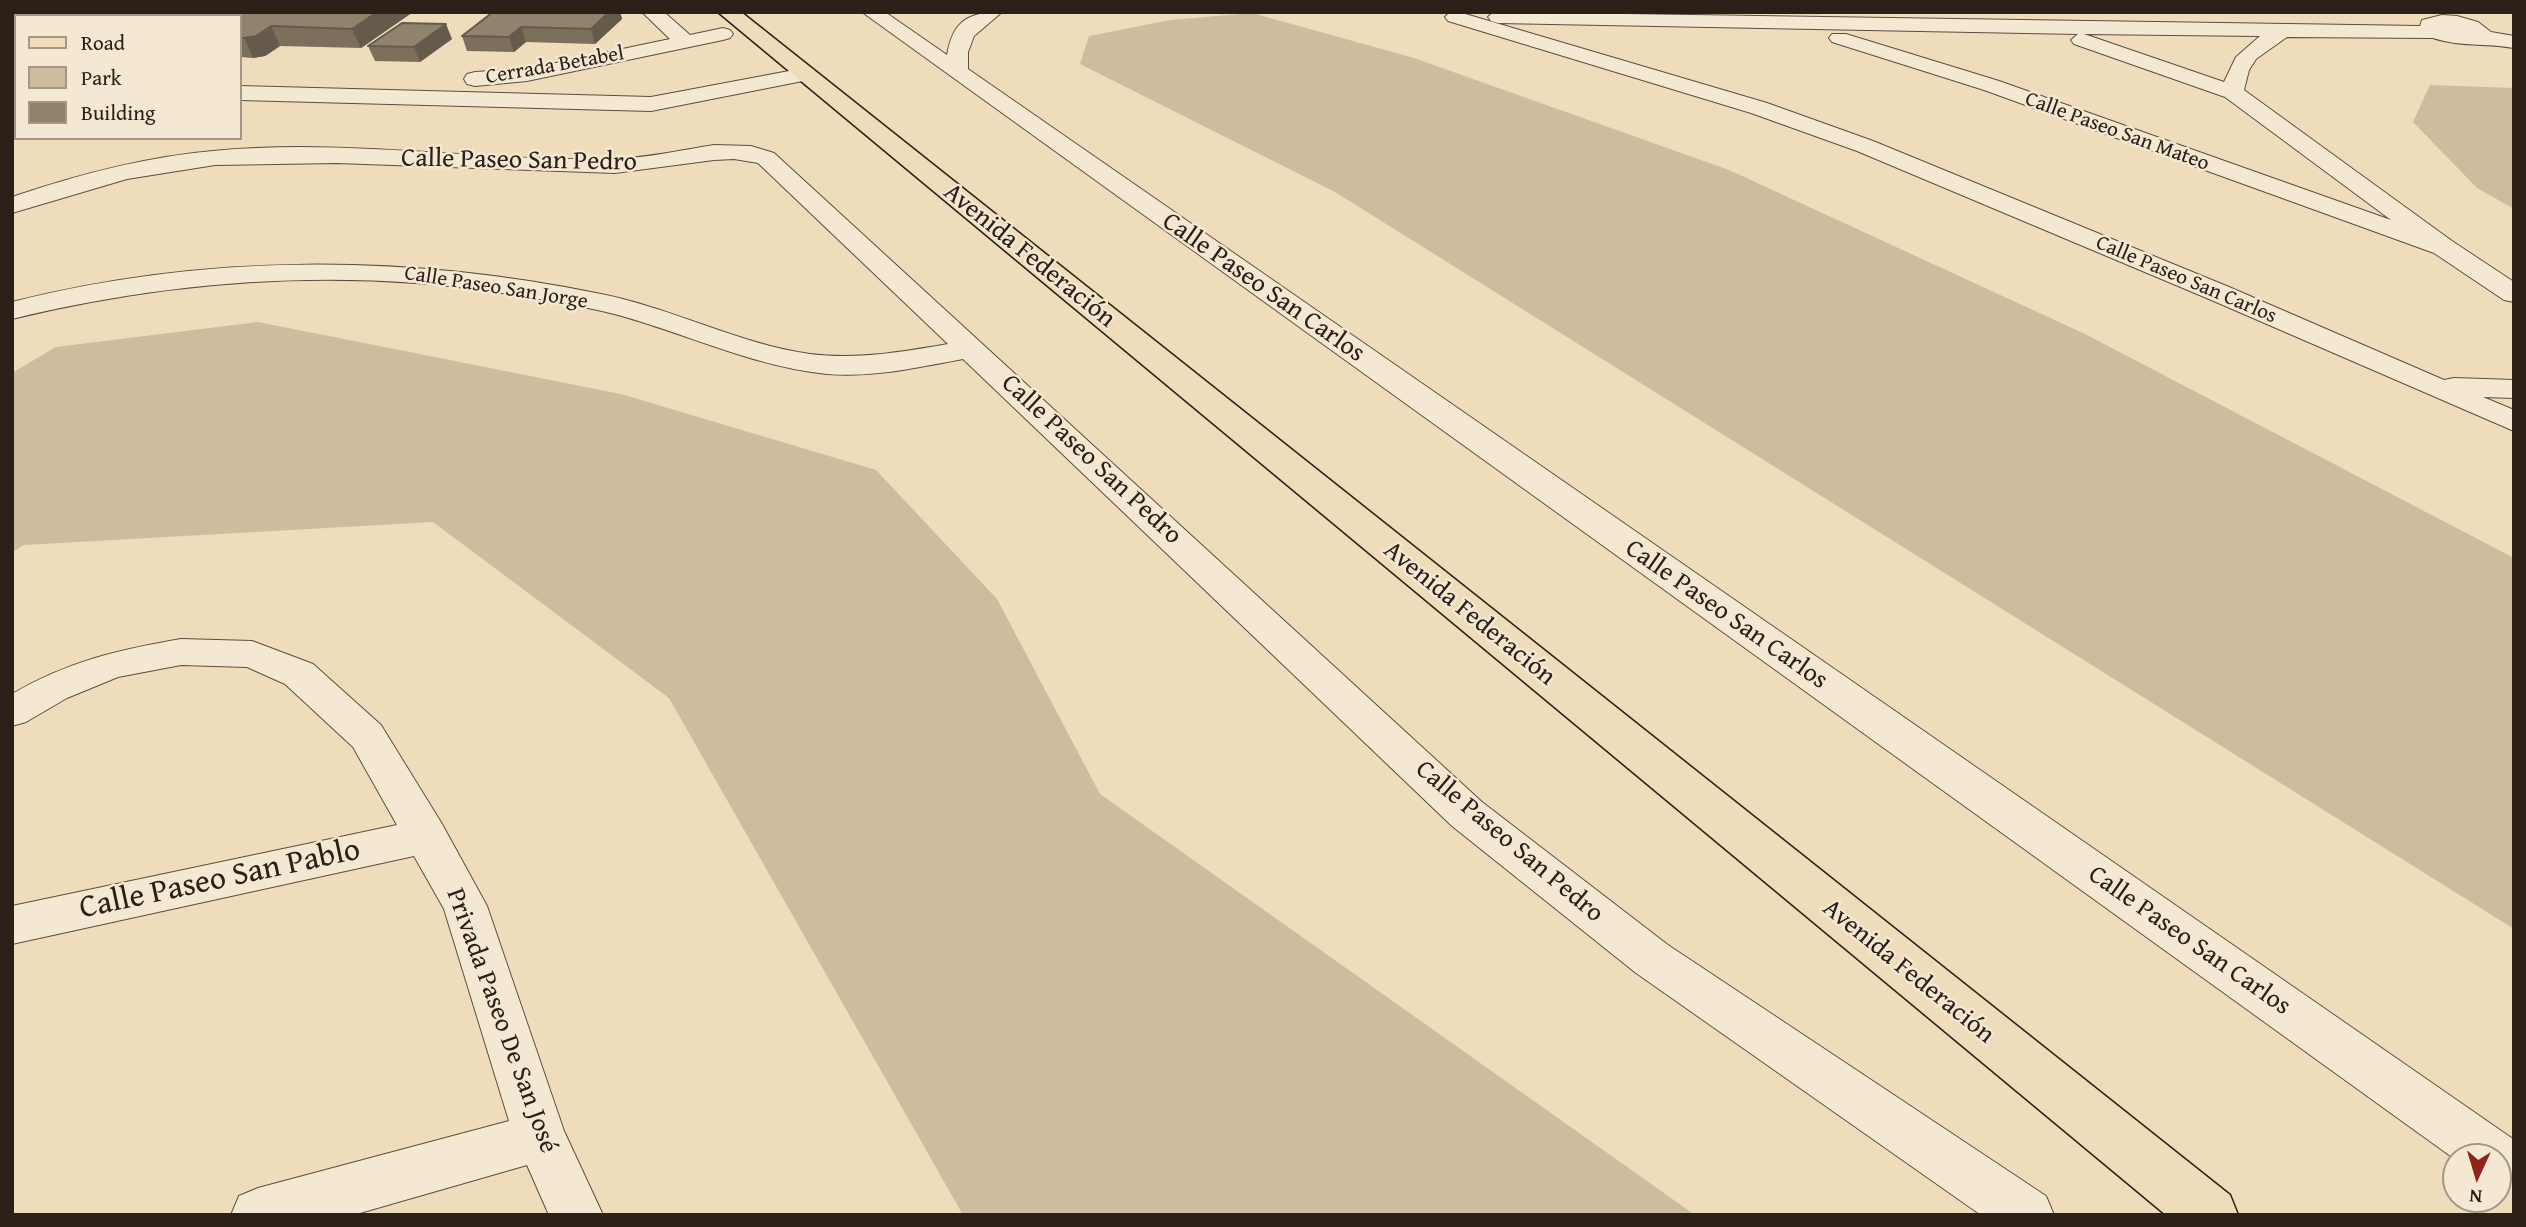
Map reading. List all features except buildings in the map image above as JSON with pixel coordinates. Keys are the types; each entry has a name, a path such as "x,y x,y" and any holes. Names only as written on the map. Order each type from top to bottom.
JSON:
{"main road":[{"name":"Avenida Federación","path":"726,23 805,74 2210,1215"}],"street":[{"path":"652,12 686,41"},
{"name":"Calle Paseo San Carlos","path":"872,12 2476,1143"},
{"path":"906,35 943,35 964,31 992,12"},
{"path":"2404,12 2439,27 2514,39"},
{"name":"Calle Paseo San Carlos","path":"1447,15 1759,108 1854,142 2514,422"},
{"name":"Calle Paseo San Mateo","path":"1447,15 1789,24 2282,31 2439,27"},
{"name":"Cerrada Betabel","path":"247,84 503,78 686,41 726,23"},
{"name":"Calle Paseo San Mateo","path":"1789,24 1959,74 2344,214 2443,247"},
{"path":"2045,28 2232,92 2443,247 2514,294"},
{"path":"957,72 958,43 964,31"},
{"path":"2232,92 2240,62 2282,31"},
{"path":"247,84 651,104 805,74"},
{"name":"Calle Paseo San Pedro","path":"12,205 55,190 120,174 179,162 243,156 329,155 619,166 727,152 757,153 766,158 973,349 1468,814 1651,959 2028,1215"},
{"name":"Calle Paseo San Jorge","path":"12,311 63,297 169,281 331,270 403,273 519,288 643,312 800,362 832,366 973,349"},
{"path":"2432,385 2514,389"},
{"name":"Privada Paseo De San José","path":"12,712 52,688 111,665 181,652 252,654 299,674 367,736 465,906 540,1137 576,1215"},
{"name":"Calle Paseo San Pablo","path":"12,925 427,836"},
{"path":"258,1215 540,1137"}],"green space":[{"path":"1252,13 1414,58 1729,170 2085,334 2514,558 2514,929 1335,192 1080,64 1089,36 1170,20"},
{"path":"2430,85 2514,88 2514,209 2477,188 2413,122"},
{"path":"258,322 621,394 876,470 997,599 1100,794 1695,1215 963,1215 669,698 433,522 24,545 12,552 12,373 56,347"}]}
